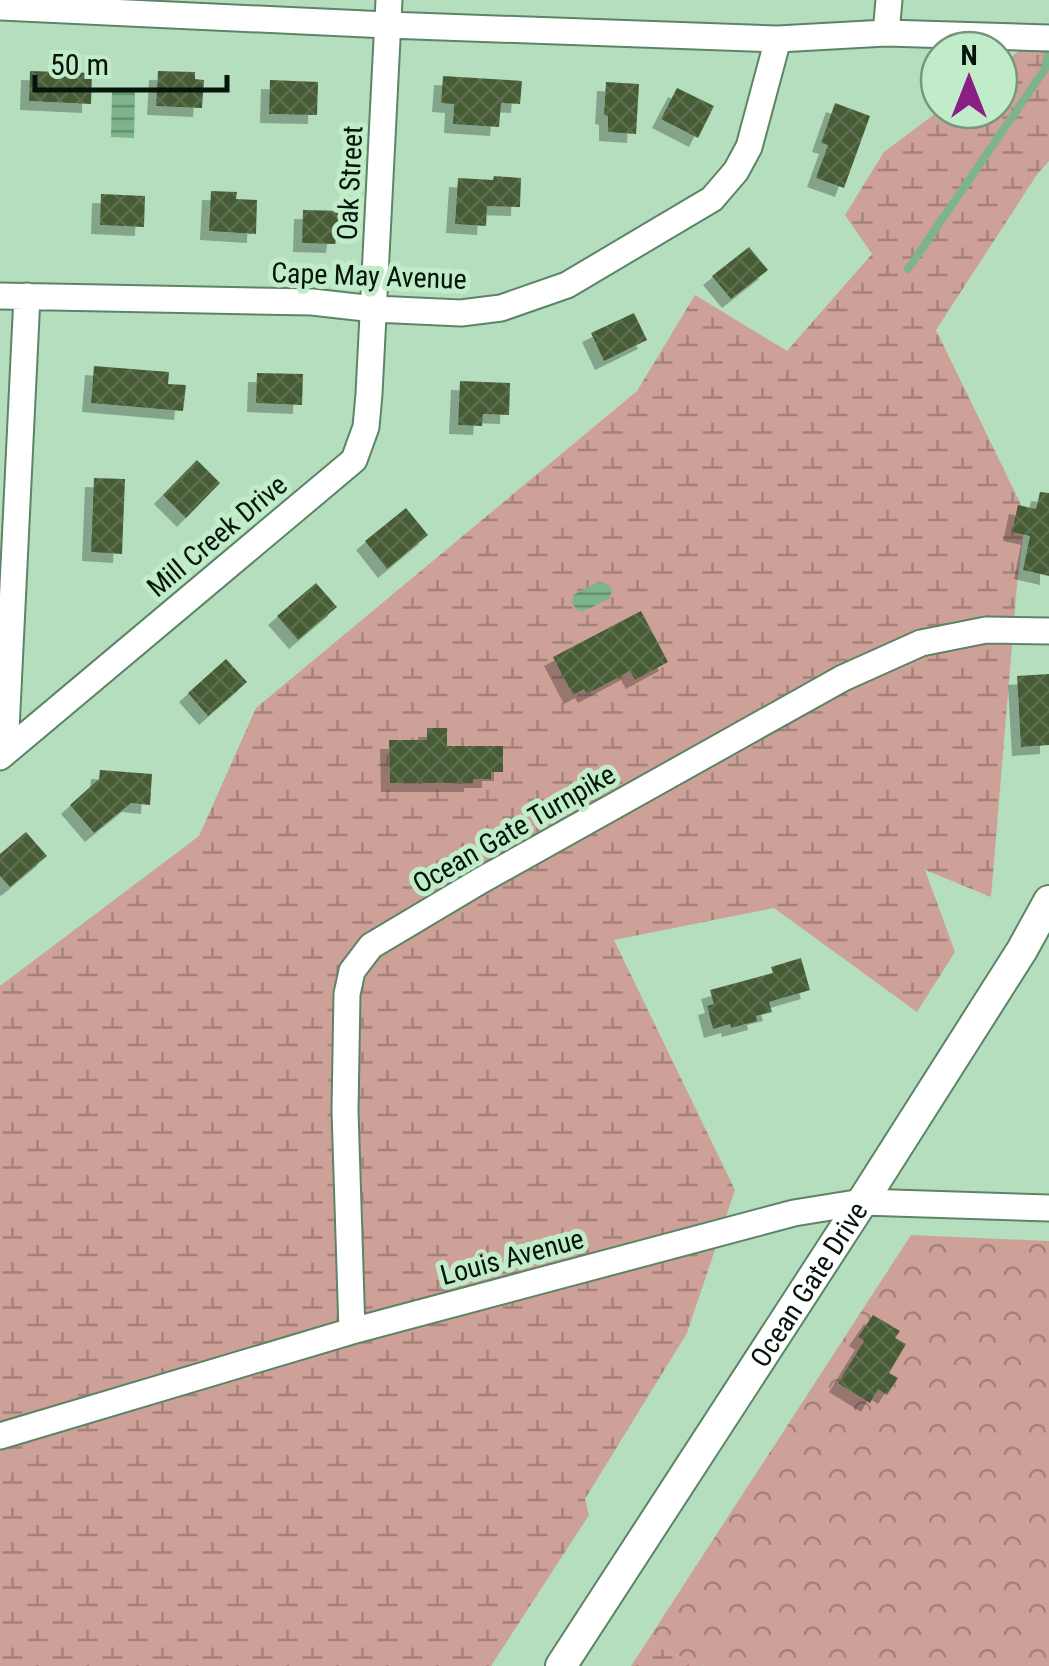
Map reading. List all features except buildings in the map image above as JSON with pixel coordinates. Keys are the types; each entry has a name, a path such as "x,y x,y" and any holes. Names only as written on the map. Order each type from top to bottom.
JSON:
{"main road":[{"name":"Ocean Gate Drive","path":"561,1666 1046,914"}],"street":[{"path":"886,33 889,0"},
{"path":"0,7 388,12 778,39 886,33 1036,38"},
{"name":"Oak Street","path":"374,309 388,12"},
{"name":"Cape May Avenue","path":"0,296 312,302 461,313 502,308 567,286 712,199 736,171 749,146 778,39"},
{"path":"3,754 27,296"},
{"name":"Mill Creek Drive","path":"3,754 354,460 366,427 374,309"},
{"name":"Ocean Gate Turnpike","path":"352,1331 345,1111 346,994 352,971 371,946 843,678 921,643 986,630 1049,631"},
{"name":"Louis Avenue","path":"0,1436 352,1331 794,1213 862,1202 1049,1208"}],"green space":[{"path":"1031,42 1049,44 1049,161 936,330 1026,515 991,897 925,870 955,952 917,1012 774,908 614,940 735,1190 687,1333 585,1499 589,1515 491,1666 0,1666 0,986 199,836 256,708 637,391 695,295 787,351 872,254 845,215 884,152 919,126 919,130 1019,130 1019,51"},
{"path":"911,1235 1049,1241 1049,1666 704,1666 646,1643"},
{"path":"646,1643 704,1666 631,1666"}],"shaded area":[{"path":"112,91 135,92 134,138 111,137"},
{"path":"598,582 610,587 609,599 584,611 577,610 572,603 573,595"}],"waterway":[{"path":"908,269 1045,69 1049,50"}]}
